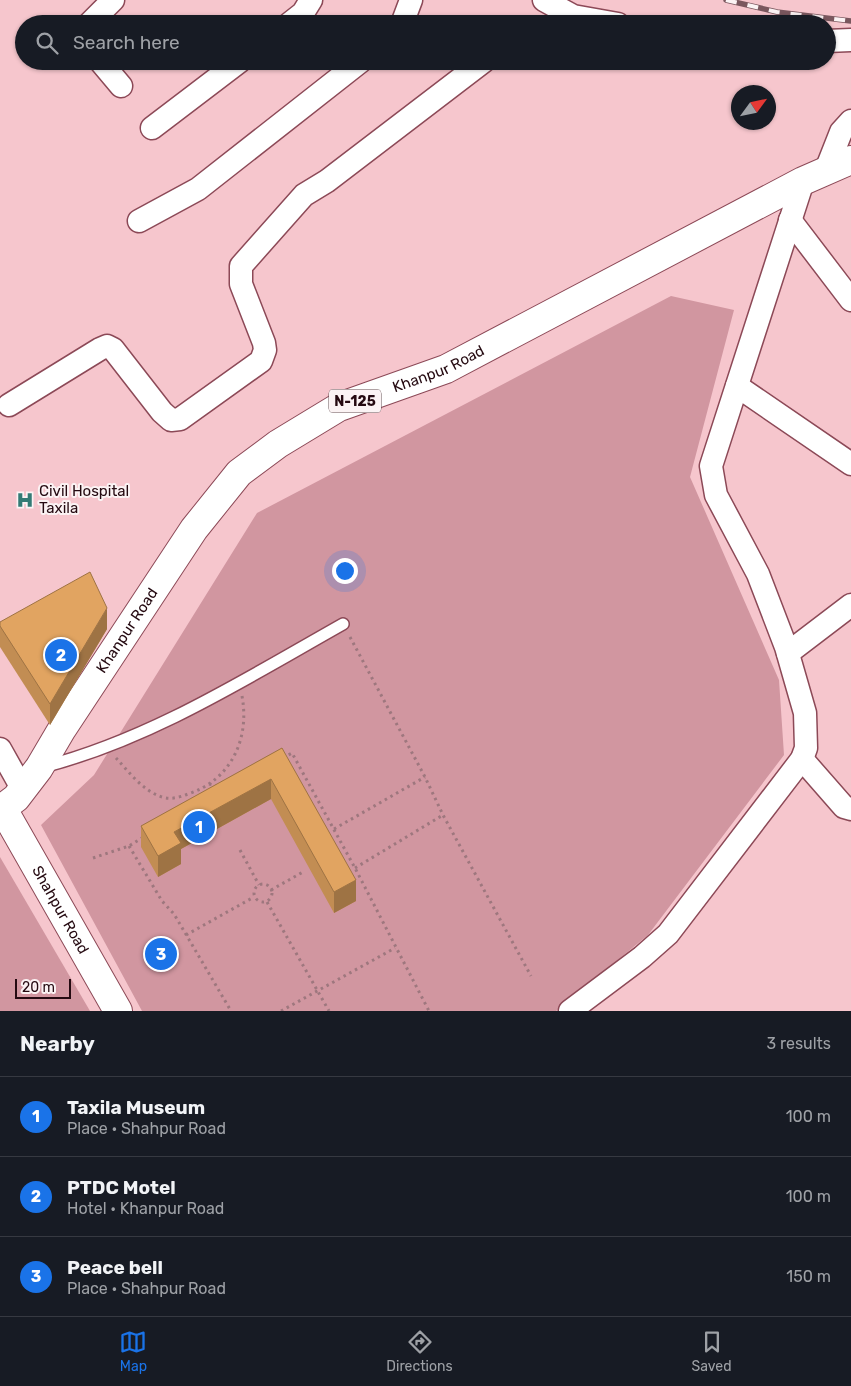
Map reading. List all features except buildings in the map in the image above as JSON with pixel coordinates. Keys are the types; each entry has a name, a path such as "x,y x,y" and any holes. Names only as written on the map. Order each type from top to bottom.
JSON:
{"main road":[{"name":"Khanpur Road","path":"2,809 23,790 39,768 62,729 194,529 239,473 278,444 339,407 446,369 814,176 851,160"},
{"name":"Shahpur Road","path":"2,809 118,1011"}],"street":[{"path":"98,15 113,0"},
{"path":"301,15 311,0"},
{"path":"405,15 411,0"},
{"path":"544,0 556,15"},
{"path":"836,41 851,40"},
{"path":"108,70 121,86"},
{"path":"152,128 228,70"},
{"path":"139,221 198,189 350,70"},
{"path":"8,405 107,346 113,349 162,412 171,420 180,419 261,361 265,350 264,343 241,284 241,266 304,195 327,181 472,70"},
{"path":"570,1011 668,934 802,759 806,748 805,713 788,653 758,574 716,495 711,466 790,220 841,132 851,121"},
{"path":"790,220 851,300"},
{"path":"737,386 851,464"},
{"path":"788,653 851,605"},
{"path":"0,748 23,790"},
{"path":"802,759 844,807 851,809"}],"lane":[{"path":"39,768 76,758 168,721 343,624"}],"path":[{"path":"343,624 425,777 443,815 531,976"},
{"path":"106,746 150,792 163,798 175,798 199,791 227,768 234,758 240,743 244,707 238,683"},
{"path":"277,761 292,753 355,868 428,1011"},
{"path":"334,829 425,777"},
{"path":"209,784 222,786"},
{"path":"197,795 199,791"},
{"path":"355,868 443,815"},
{"path":"93,858 129,846 146,836"},
{"path":"129,846 162,901 174,914 231,1011"},
{"path":"240,850 259,885"},
{"path":"271,890 303,872"},
{"path":"259,885 264,884 271,890 272,895 266,902"},
{"path":"254,897 254,892 259,885"},
{"path":"186,935 254,897"},
{"path":"254,897 262,902 266,902 329,1011"},
{"path":"281,1011 395,948"}],"shaded area":[{"path":"671,296 734,310 690,477 779,680 784,755 648,935 556,1011 142,1011 41,825 94,775 257,513"},
{"path":"0,857 90,1011 0,1011"}],"railway":[{"path":"726,0 777,12 802,15"},
{"path":"836,19 851,21"}],"place":[{"name":"Civil Hospital Taxila","path":"25,500"},
{"name":"PTDC Motel","path":"61,655"},
{"name":"Taxila Museum","path":"199,827"},
{"name":"Peace bell","path":"161,954"}]}
